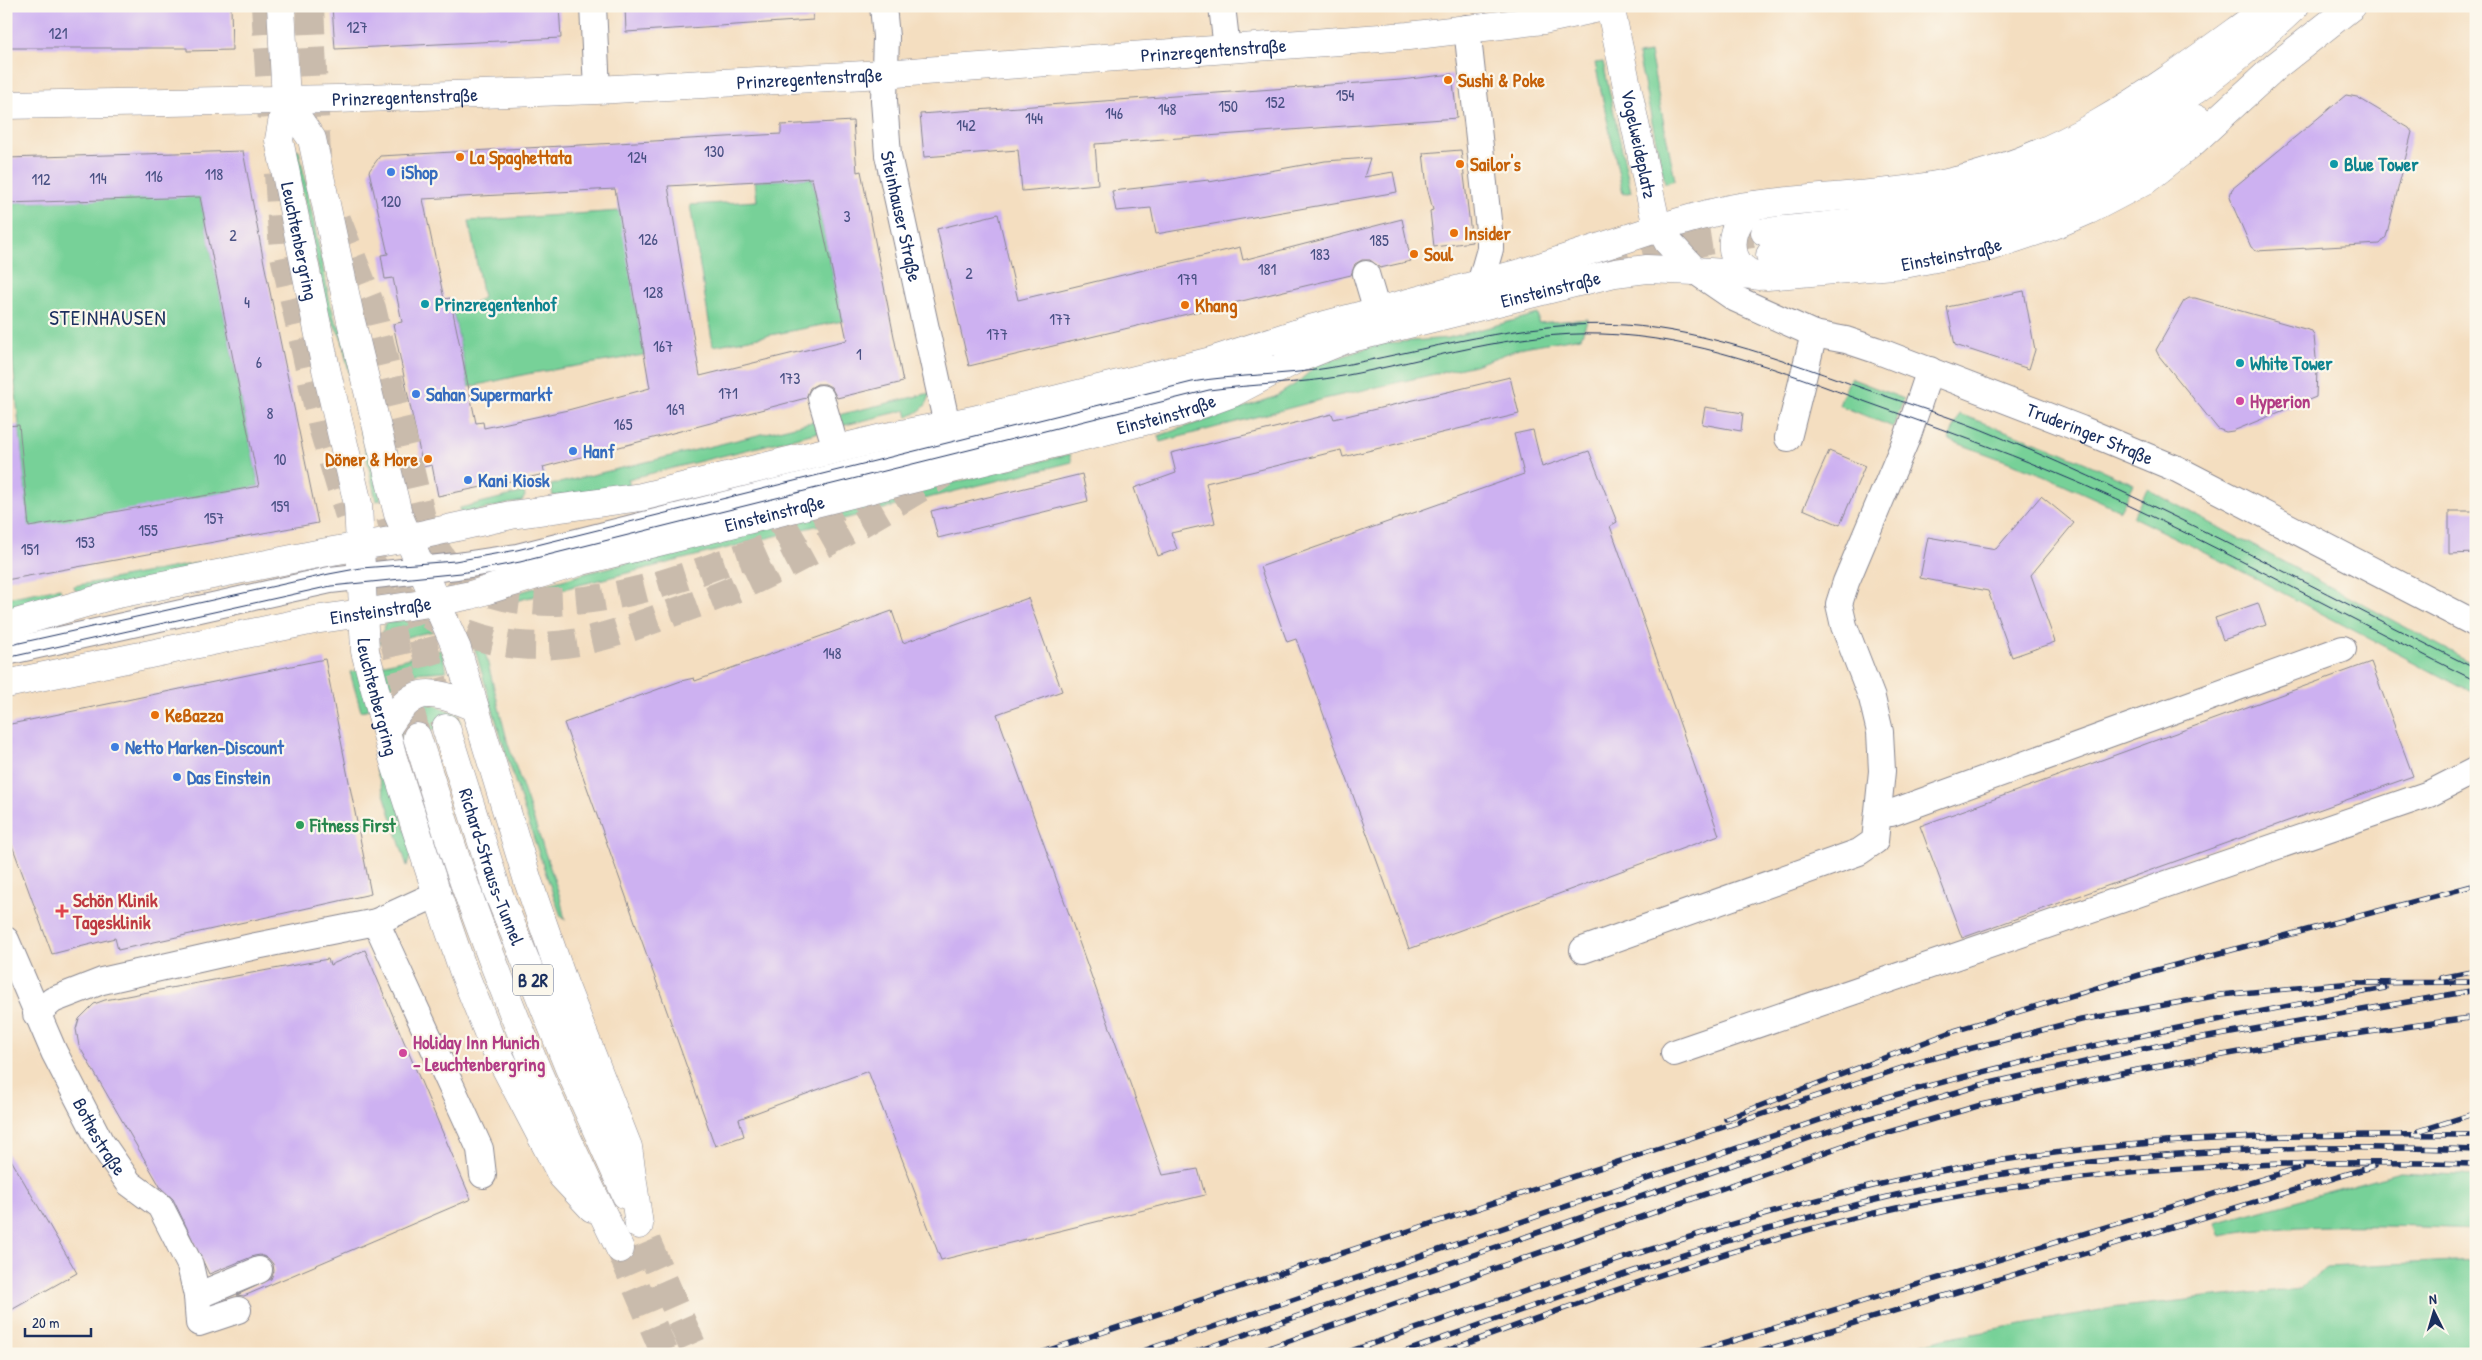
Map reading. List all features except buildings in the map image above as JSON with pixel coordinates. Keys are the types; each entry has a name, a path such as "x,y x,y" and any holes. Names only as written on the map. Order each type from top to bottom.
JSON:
{"main road":[{"path":"281,6 286,100"},
{"name":"Prinzregentenstraße","path":"6,105 286,100 597,90 883,74 1408,36 1543,20 1609,6"},
{"name":"Vogelweideplatz","path":"1609,6 1650,197 1659,228 1676,252 1694,270"},
{"name":"Einsteinstraße","path":"6,626 113,595 408,538 537,510 600,504 641,497 836,449 947,425 1155,375 1211,361 1310,329 1524,272 1711,213 1756,206 1899,192 1950,183 2021,160 2092,128 2124,111 2186,69 2270,6"},
{"path":"1756,206 1738,222 1733,236 1733,246 1738,260 1744,269 1764,254 1880,221 1946,208 2032,183 2120,141 2173,107 2209,81 2295,6"},
{"name":"Einsteinstraße","path":"6,684 314,620 471,595 582,561 1080,439 1212,401 1288,363 1324,347 1356,336 1568,284 1640,270 1694,270 1764,254 1850,270 1928,261 1983,249 2052,226 2089,210 2146,180 2190,145 2276,66 2352,6"},
{"name":"Leuchtenbergring","path":"286,100 312,139 373,415 398,514 457,649 528,881 564,984 628,1147 643,1233"},
{"name":"Leuchtenbergring","path":"286,100 279,140 326,370 358,504 365,651 386,730 437,894"},
{"path":"386,730 404,704 424,694 442,695 474,707"},
{"name":"Richard-Strauss-Tunnel","path":"446,728 501,898 569,1068 643,1233"},
{"name":"Richard-Strauss-Tunnel","path":"417,737 470,901 501,983 607,1223"},
{"name":"B 2R","path":"437,894 463,970 491,1040 562,1176 607,1223 620,1249"}],"street":[{"path":"593,6 597,90"},
{"name":"Steinhauser Straße","path":"883,6 886,37 883,74 888,155 936,383 947,425"},
{"path":"1222,6 1227,49"},
{"path":"1467,28 1490,240 1490,249 1480,284"},
{"name":"Truderinger Straße","path":"1694,270 1736,299 1814,334 1846,340 1930,370 2082,429 2177,469 2476,624"},
{"path":"1366,274 1377,311"},
{"path":"1788,438 1814,334"},
{"path":"6,652 330,580 517,557 1288,363"},
{"path":"1583,950 1858,852 1875,841 1882,771 1880,732 1872,698 1844,626 1839,604 1846,582 1908,435 1930,370"},
{"path":"1034,428 1155,375"},
{"path":"822,398 836,449"},
{"path":"1034,428 1055,429 1080,439"},
{"path":"1879,814 1891,813 2343,648"},
{"path":"1674,1053 2429,794 2476,770"},
{"path":"36,1014 53,1000 102,981 256,946 376,922 437,894"},
{"path":"376,922 480,1149 483,1175"},
{"name":"Bothestraße","path":"6,940 36,1014 100,1141 129,1182 160,1206 190,1265 197,1296 199,1323 238,1310"},
{"path":"197,1296 259,1270"}],"green space":[{"path":"1650,53 1675,180 1665,183 1638,55"},
{"path":"1603,62 1631,192 1623,194 1595,63"},
{"path":"294,150 299,150 330,302 335,320 344,333 381,500 376,501 342,339 327,312"},
{"path":"812,178 843,321 713,346 690,205 757,201 755,181"},
{"path":"200,196 259,486 29,528 6,292 6,203"},
{"path":"620,211 644,355 527,374 469,387 453,312 483,298 469,221"},
{"path":"1538,314 1538,323 1588,319 1581,337 1524,347 1475,365 1324,399 1160,442 1158,436 1275,397 1297,383 1317,365 1367,348 1388,343 1448,338"},
{"path":"1850,378 1904,399 1893,427 1839,405"},
{"path":"930,393 923,408 908,417 906,410 841,426 834,416"},
{"path":"1959,414 2049,447 2134,484 2120,510 2044,475 1949,440"},
{"path":"820,420 819,432 628,479 630,486 553,496 551,485"},
{"path":"1070,454 1072,462 499,605 496,599 587,573"},
{"path":"2147,489 2476,665 2476,695 2228,564 2133,517"},
{"path":"524,492 525,496 522,501 461,514 460,508"},
{"path":"247,554 245,561 85,594 75,590 74,586"},
{"path":"60,588 61,595 6,611 6,598"},
{"path":"428,617 434,631 380,643 385,623"},
{"path":"482,640 508,744 560,897 565,920 561,916 537,848 493,711 473,642"},
{"path":"441,650 446,671 416,673 400,680 389,688 381,665"},
{"path":"360,670 370,709 361,711 350,672"},
{"path":"424,700 458,715 461,722 401,739 400,727"},
{"path":"386,767 412,851 407,866 376,769"},
{"path":"2400,1172 2476,1176 2476,1229 2315,1226 2251,1231 2220,1236 2215,1223"},
{"path":"2476,1260 2476,1354 1890,1354 1944,1338 2112,1308 2300,1288 2327,1267"}],"tunnel":[{"path":"265,6 272,123"},
{"path":"310,6 317,156"},
{"path":"278,173 283,251 322,427 349,516"},
{"path":"337,219 372,308 424,527 445,562 458,576 475,587 504,597 535,601 600,598 632,591 664,583 764,549 855,497"},
{"path":"1602,265 1707,241 1765,232"},
{"path":"368,558 392,588 412,604 444,623 463,631 481,638 510,644 539,646 576,643 611,634 728,592 784,566 838,537 944,474"},
{"path":"390,517 446,728"},
{"path":"381,588 417,737"},
{"path":"647,1242 696,1354"},
{"path":"620,1249 665,1354"}],"tram line":[{"path":"6,646 329,574 361,568 455,561 517,550 1192,382 1311,371 1512,331 1587,324 1656,328 1718,341 1779,359 1981,429 2058,462 2179,519 2476,669"},
{"path":"6,658 331,586 461,573 520,562 1209,390 1343,376 1472,348 1537,337 1569,334 1602,334 1671,342 1738,358 1804,379 2011,455 2082,484 2151,516 2476,681"}],"railway":[{"path":"1726,1119 1954,1031 2153,971 2476,885"},
{"path":"2441,978 2476,971"},
{"path":"1037,1354 1926,1060 2081,1020 2220,995 2353,983 2476,982"},
{"path":"1134,1354 1884,1098 1946,1081 2133,1037 2385,988"},
{"path":"1189,1354 1847,1125 1981,1085 2157,1046 2476,990"},
{"path":"1252,1354 1848,1144 1981,1105 2126,1072 2291,1043 2476,1017"},
{"path":"2419,1131 2476,1113"},
{"path":"1342,1354 1685,1238 1824,1198 1966,1166 2038,1155 2183,1141 2330,1135 2476,1135"},
{"path":"1399,1354 1584,1288 1707,1247 1833,1211 1966,1180 2111,1160 2184,1154 2331,1148 2476,1150"},
{"path":"1438,1354 1610,1292 1725,1254 1842,1221 1972,1193 2115,1174 2187,1169 2331,1163 2476,1164"},
{"path":"1752,1354 2374,1166"},
{"path":"1690,1354 2302,1167"}],"place":[{"name":"Sushi & Poke","path":"1448,80"},
{"name":"La Spaghettata","path":"460,157"},
{"name":"Sailor's","path":"1460,164"},
{"name":"Blue Tower","path":"2334,164"},
{"name":"iShop","path":"391,172"},
{"name":"Insider","path":"1454,233"},
{"name":"Soul","path":"1414,254"},
{"name":"Prinzregentenhof","path":"425,304"},
{"name":"Khang","path":"1185,305"},
{"name":"White Tower","path":"2240,363"},
{"name":"Sahan Supermarkt","path":"416,394"},
{"name":"Hyperion","path":"2240,401"},
{"name":"Hanf","path":"573,451"},
{"name":"Döner & More","path":"428,459"},
{"name":"Kani Kiosk","path":"468,480"},
{"name":"KeBazza","path":"155,715"},
{"name":"Netto Marken-Discount","path":"115,747"},
{"name":"Das Einstein","path":"177,777"},
{"name":"Fitness First","path":"300,825"},
{"name":"Schön Klinik Tagesklinik","path":"62,911"},
{"name":"Holiday Inn Munich - Leuchtenbergring","path":"403,1053"}],"district":[{"name":"STEINHAUSEN","path":"108,317"}]}
